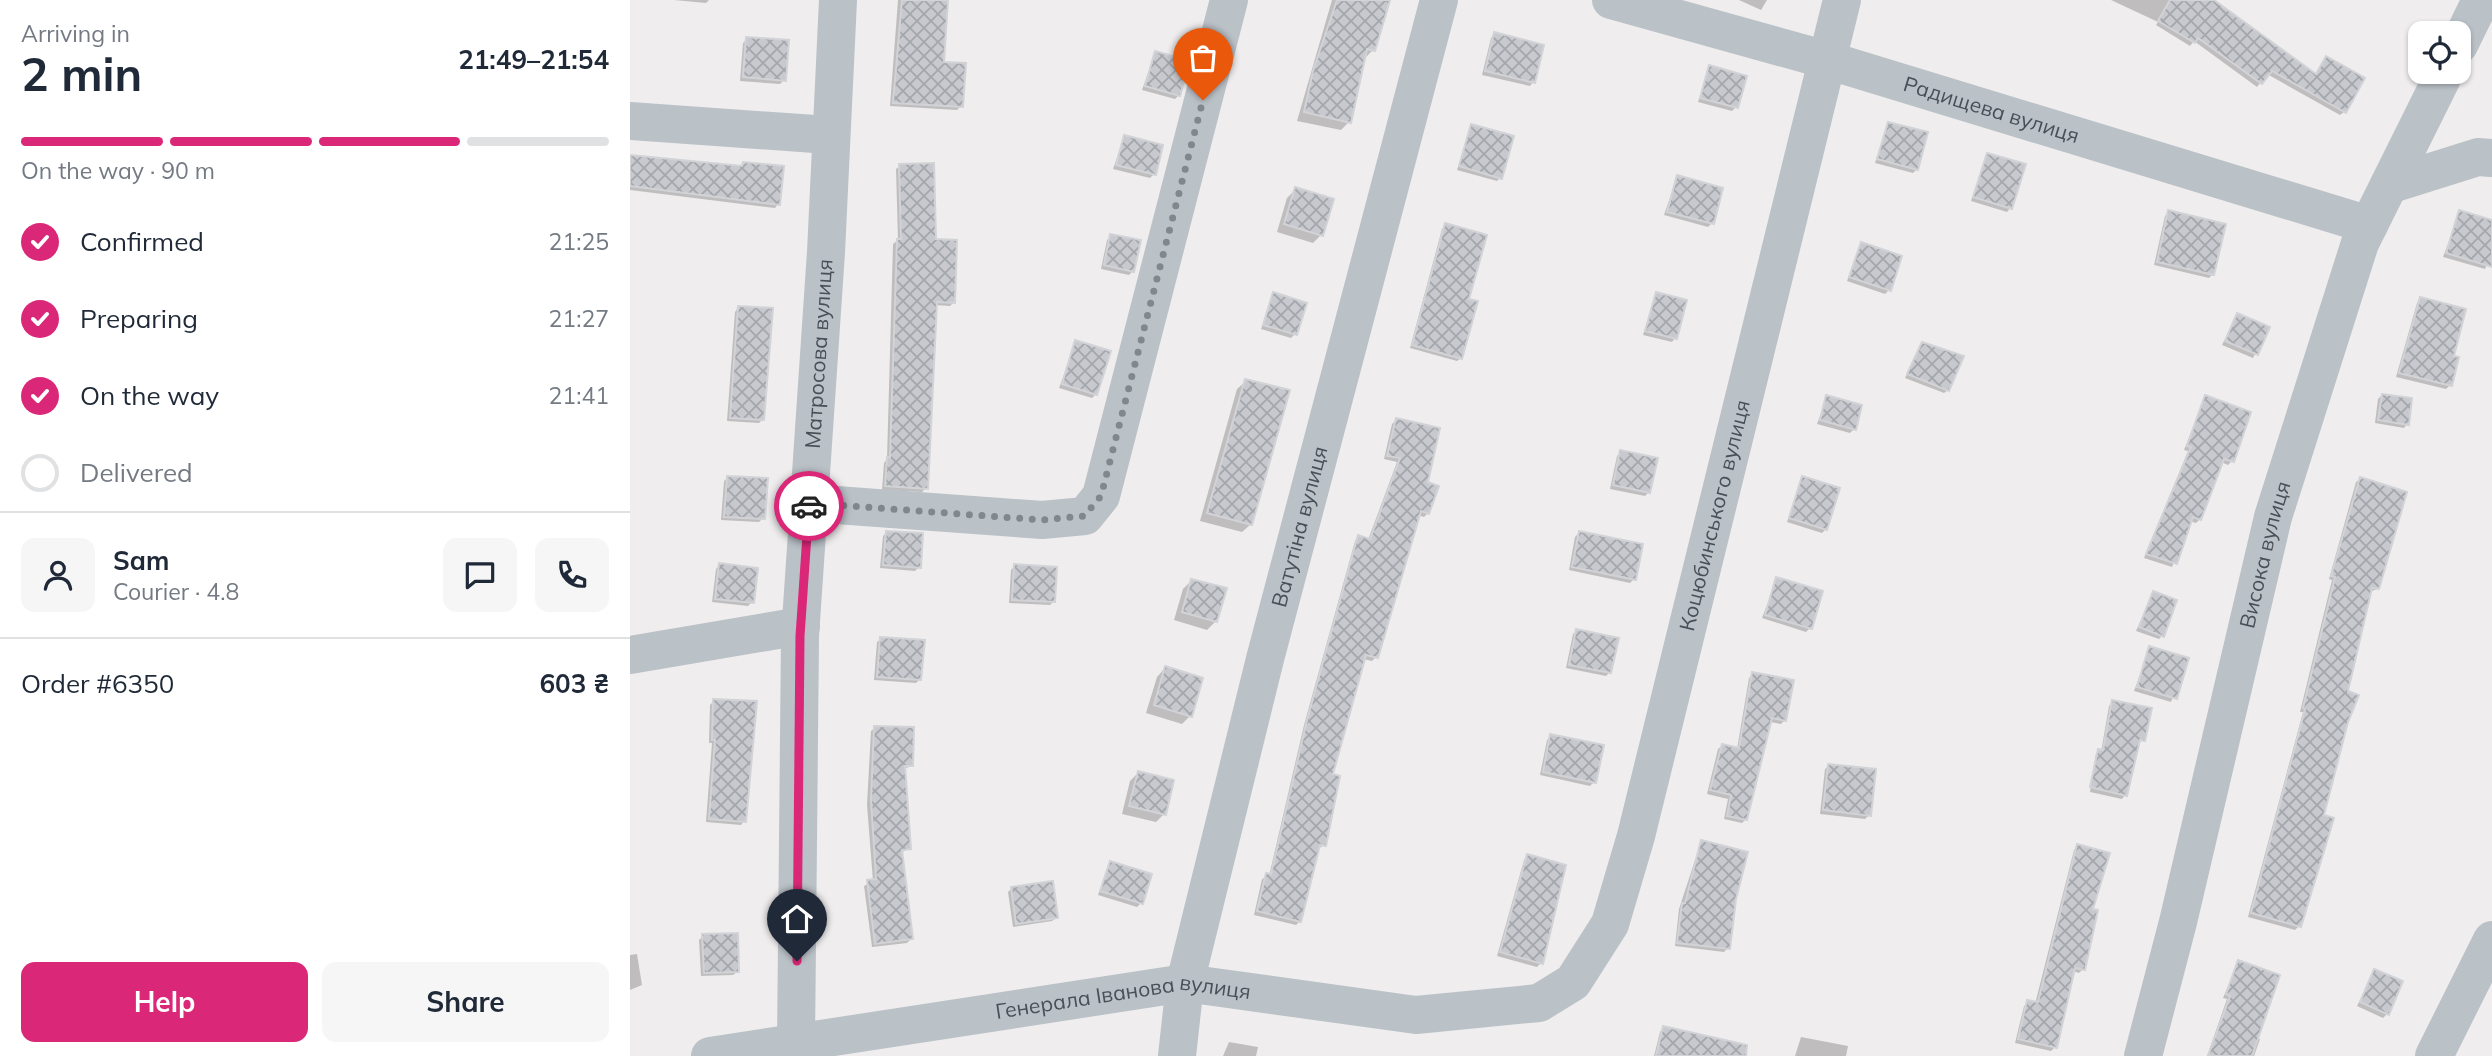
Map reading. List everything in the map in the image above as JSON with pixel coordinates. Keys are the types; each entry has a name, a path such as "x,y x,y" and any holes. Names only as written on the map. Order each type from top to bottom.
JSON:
{"street":[{"name":"Матросова вулиця","path":"796,1043 801,626 826,252 829,135 838,0"},
{"path":"809,503 1042,520 1084,516 1101,496 1229,0"},
{"name":"Ватутіна вулиця","path":"1177,1056 1185,983 1265,659 1439,0"},
{"name":"Радищева вулиця","path":"1611,0 1827,60 2369,225"},
{"name":"Коцюбинського вулиця","path":"1539,1003 1573,982 1610,924 1636,836 1842,0"},
{"path":"2471,21 2481,0"},
{"name":"Висока вулиця","path":"2143,1056 2178,922 2273,517 2360,243 2439,84"},
{"path":"630,121 829,135"},
{"path":"2389,185 2478,156 2492,158"},
{"path":"630,655 801,626"},
{"path":"2434,1056 2492,940"},
{"name":"Генерала Іванова вулиця","path":"710,1056 1185,983 1416,1015 1539,1003"}],"building":[{"path":"902,0 948,0 944,62 966,63 963,107 893,103"},
{"path":"1337,0 1390,0 1375,51 1367,49 1351,123 1304,112 1313,71"},
{"path":"2170,0 2214,0 2316,74 2326,56 2365,78 2346,113 2272,71 2262,84 2198,38 2195,43 2158,21"},
{"path":"1494,32 1544,45 1535,83 1485,71"},
{"path":"746,37 789,40 786,81 743,77"},
{"path":"1155,51 1190,61 1180,96 1145,86"},
{"path":"1709,65 1747,76 1738,108 1700,98"},
{"path":"1888,122 1928,132 1918,170 1877,159"},
{"path":"1471,124 1514,136 1502,179 1459,166"},
{"path":"1124,135 1163,145 1156,175 1116,165"},
{"path":"1987,153 2026,164 2012,209 1973,197"},
{"path":"630,155 742,166 743,162 784,166 780,205 630,186"},
{"path":"934,163 936,239 957,240 955,303 937,302 928,489 885,486 887,457 890,457 897,239 901,239 899,164"},
{"path":"1677,175 1723,188 1714,224 1667,212"},
{"path":"1295,187 1334,199 1323,236 1284,224"},
{"path":"2168,210 2226,224 2214,275 2157,262"},
{"path":"2459,210 2492,220 2492,267 2446,253"},
{"path":"1445,223 1487,235 1469,299 1478,301 1462,359 1412,345"},
{"path":"1110,234 1141,240 1134,272 1104,265"},
{"path":"1861,242 1902,256 1891,291 1849,277"},
{"path":"1273,292 1307,303 1297,335 1263,325"},
{"path":"1656,292 1687,300 1677,339 1645,331"},
{"path":"2420,297 2466,309 2454,356 2459,357 2452,386 2399,373"},
{"path":"738,306 773,308 764,420 730,418"},
{"path":"2237,313 2270,327 2258,355 2225,341"},
{"path":"1075,340 1111,351 1097,395 1062,384"},
{"path":"1922,342 1964,356 1949,391 1907,374"},
{"path":"1245,379 1290,390 1252,525 1207,513"},
{"path":"2382,394 2412,398 2409,425 2378,420"},
{"path":"1826,395 1862,405 1856,430 1820,420"},
{"path":"2205,395 2251,412 2234,462 2224,459 2201,520 2193,517 2177,564 2146,554 2191,447 2187,446"},
{"path":"1396,418 1440,428 1428,482 1439,486 1429,514 1421,511 1378,658 1366,655 1333,774 1340,776 1326,846 1320,845 1301,922 1257,911 1266,873 1271,874 1307,720 1358,535 1370,539 1400,458 1387,456"},
{"path":"1620,450 1658,458 1650,493 1613,485"},
{"path":"727,476 768,478 765,519 724,517"},
{"path":"1802,476 1840,488 1827,530 1789,518"},
{"path":"2360,477 2407,492 2379,589 2372,588 2348,691 2359,695 2348,722 2324,815 2334,818 2301,927 2251,913 2305,709 2303,708 2335,577 2331,576"},
{"path":"886,531 923,533 921,568 883,565"},
{"path":"1579,531 1643,544 1636,580 1572,567"},
{"path":"719,563 758,568 754,603 715,599"},
{"path":"1014,564 1057,567 1055,602 1012,600"},
{"path":"1776,577 1823,591 1812,629 1765,615"},
{"path":"1191,579 1227,588 1217,622 1182,612"},
{"path":"2153,591 2177,600 2164,637 2139,627"},
{"path":"1576,629 1619,638 1611,673 1569,665"},
{"path":"880,637 925,640 921,680 877,677"},
{"path":"2149,646 2189,658 2177,699 2137,687"},
{"path":"1165,666 1203,678 1192,717 1154,705"},
{"path":"1752,672 1794,680 1786,721 1772,718 1747,820 1727,816 1731,795 1710,790 1722,744 1739,748"},
{"path":"713,699 757,701 746,822 709,819 715,740 712,740"},
{"path":"2112,700 2152,708 2145,741 2140,740 2127,796 2090,787 2098,749 2103,750"},
{"path":"874,726 914,727 913,766 905,766 911,849 902,850 913,939 875,944 867,880 876,879 871,800"},
{"path":"1550,734 1604,745 1596,783 1543,772"},
{"path":"1828,764 1876,769 1871,816 1823,810"},
{"path":"1138,771 1174,780 1166,815 1129,806"},
{"path":"1701,840 1748,852 1736,899 1730,949 1677,943 1682,903 1685,903"},
{"path":"2077,844 2110,853 2093,909 2098,910 2085,970 2075,968 2057,1048 2018,1039 2027,1000 2038,1002"},
{"path":"1527,854 1566,865 1543,964 1500,952"},
{"path":"1110,861 1152,874 1143,904 1100,891"},
{"path":"1053,881 1058,918 1016,924 1011,887"},
{"path":"738,933 739,972 704,973 702,934"},
{"path":"2238,960 2280,975 2252,1056 2208,1056 2230,996 2226,994"},
{"path":"2374,969 2403,981 2389,1015 2360,1002"},
{"path":"1663,1026 1747,1045 1746,1056 1656,1056"}],"way so far":[{"path":"809,506 809,503 1042,520 1084,516 1101,496 1203,100"}],"route":[{"path":"797,961 800,636 809,506"}]}
